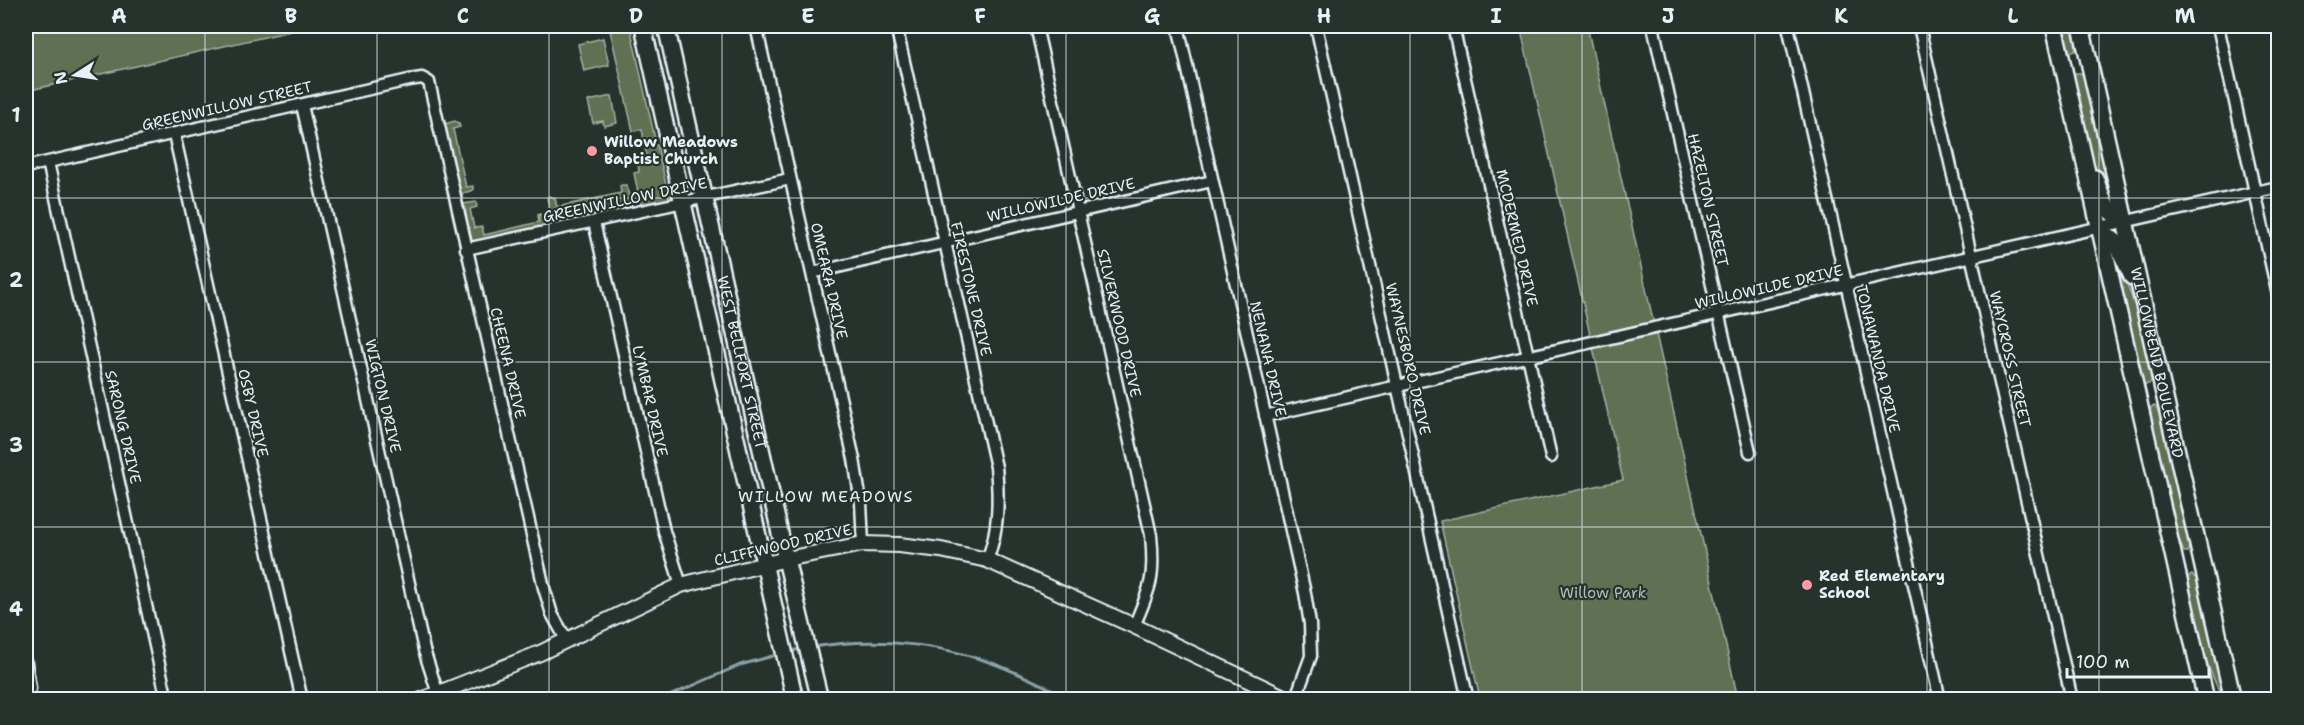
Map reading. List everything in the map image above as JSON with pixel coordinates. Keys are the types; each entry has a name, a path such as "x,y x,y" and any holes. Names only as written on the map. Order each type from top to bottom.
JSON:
{"main road":[{"name":"WEST BELLFORT STREET","path":"643,26 795,699"},
{"name":"WEST BELLFORT STREET","path":"666,26 745,380 820,699"},
{"name":"WILLOWBEND BOULEVARD","path":"2054,26 2206,699"},
{"name":"WILLOWBEND BOULEVARD","path":"2081,26 2234,699"},
{"path":"2063,65 2088,59"},
{"path":"2078,134 2108,211 2115,217 2126,221"},
{"path":"2098,228 2116,242 2145,304"},
{"path":"724,386 745,380"},
{"path":"2139,400 2165,393"},
{"path":"2176,566 2202,560"},
{"path":"2196,656 2216,699"}],"street":[{"name":"OMEARA DRIVE","path":"756,26 854,459 861,502 863,544"},
{"name":"FIRESTONE DRIVE","path":"896,26 996,467 999,501 993,545 987,560"},
{"name":"SILVERWOOD DRIVE","path":"1036,26 1151,535 1154,563 1150,589 1134,626"},
{"name":"NENANA DRIVE","path":"1178,26 1311,624 1311,656 1295,699"},
{"name":"WAYNESBORO DRIVE","path":"1316,26 1467,699"},
{"name":"MCDERMED DRIVE","path":"1454,26 1551,457"},
{"name":"HAZELTON STREET","path":"1653,26 1750,452"},
{"name":"TONAWANDA DRIVE","path":"1788,26 1940,699"},
{"name":"WAYCROSS STREET","path":"1919,26 2072,699"},
{"path":"2218,26 2278,295"},
{"name":"GREENWILLOW STREET","path":"26,167 417,78 425,79 431,87"},
{"name":"CHEENA DRIVE","path":"431,87 544,588 552,614 567,641"},
{"name":"WIGTON DRIVE","path":"302,105 424,650 438,694"},
{"name":"OSBY DRIVE","path":"174,134 302,699"},
{"name":"SARONG DRIVE","path":"48,162 167,699"},
{"name":"GREENWILLOW DRIVE","path":"466,249 790,179"},
{"name":"WILLOWILDE DRIVE","path":"812,273 1212,181"},
{"name":"WILLOWILDE DRIVE","path":"1265,416 2278,187"},
{"name":"LYMBAR DRIVE","path":"594,222 664,531 681,585"},
{"name":"CLIFFWOOD DRIVE","path":"421,699 567,641 681,585 763,564 863,544 941,550 987,560 1290,699"},
{"path":"26,663 30,688 28,699"}],"green space":[{"path":"26,26 313,26 26,91"},
{"path":"609,26 630,26 655,139 644,141 642,129 633,131"},
{"name":"Willow Park","path":"1520,26 1587,26 1738,699 1480,699 1440,521 1623,480"},
{"path":"2059,26 2074,26 2077,36 2075,51 2070,52"},
{"path":"603,38 609,65 584,71 578,44"},
{"path":"2075,73 2081,73 2090,86 2116,208 2111,209 2086,142 2077,106"},
{"path":"612,96 617,123 604,126 603,121 593,123 588,101"},
{"path":"455,121 460,127 453,129 466,187 473,186 473,190 459,195 444,124"},
{"path":"657,145 669,198 667,202 641,207 634,173 639,172 638,163 648,160 645,148"},
{"path":"626,185 633,209 559,226 552,218 547,198 549,196 555,198 557,207 621,193 620,186"},
{"path":"476,202 477,207 470,209 474,228 482,227 484,235 539,222 538,215 540,214 545,227 473,245 470,241 462,206"},
{"path":"2114,248 2148,352 2151,383 2145,385 2137,371 2110,249"},
{"path":"2155,406 2163,418 2190,538 2188,552 2184,552 2173,525 2149,419 2151,407"},
{"path":"2192,575 2201,583 2228,699 2222,699 2193,624 2188,593 2188,577"}],"waterway":[{"path":"813,647 875,642 937,648 1002,667 1074,700"},
{"path":"789,651 803,649"},
{"path":"660,700 740,665 780,654"}],"place":[{"name":"Willow Meadows Baptist Church","path":"592,151"},
{"name":"Red Elementary School","path":"1807,585"}],"district":[{"name":"WILLOW MEADOWS","path":"826,496"}]}
